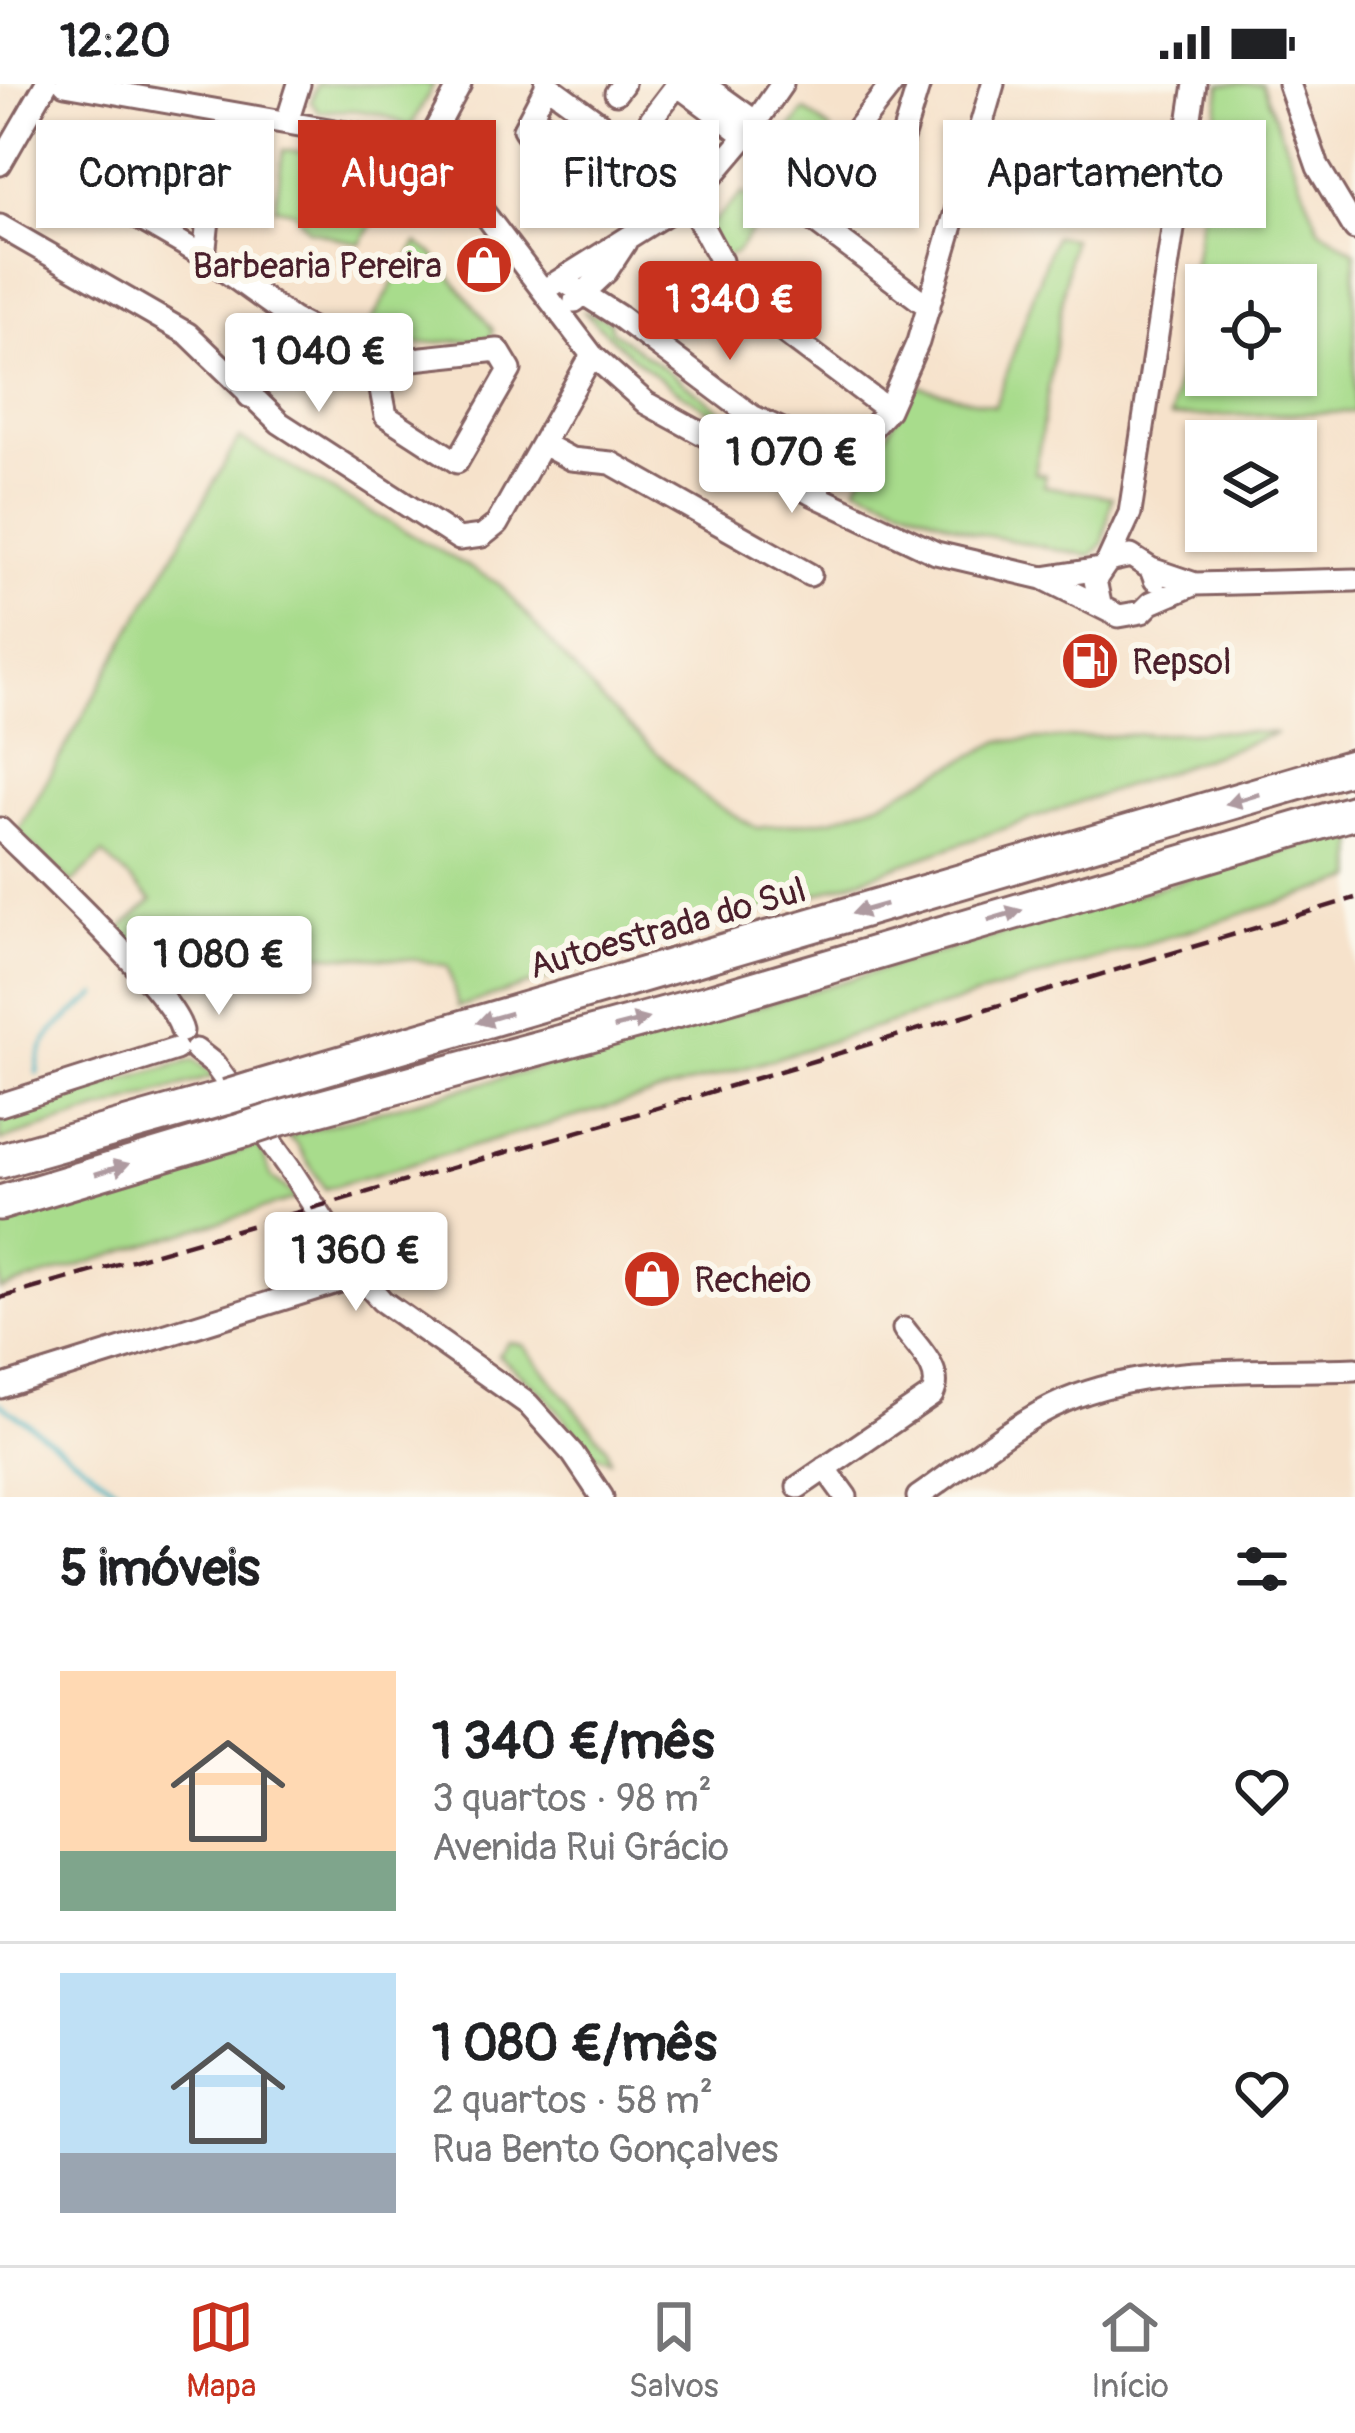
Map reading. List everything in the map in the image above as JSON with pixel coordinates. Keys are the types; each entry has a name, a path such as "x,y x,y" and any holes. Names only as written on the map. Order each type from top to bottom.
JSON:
{"highway":[{"name":"Autoestrada do Sul","path":"0,1161 1355,766"},
{"path":"0,1203 1355,812"}],"street":[{"path":"2,157 46,84"},
{"path":"65,84 298,124"},
{"path":"287,122 299,84"},
{"path":"441,120 460,84"},
{"path":"651,118 676,84 743,124"},
{"path":"703,84 743,122"},
{"path":"757,120 782,84"},
{"path":"892,84 849,139 892,171 919,84"},
{"path":"812,494 888,410 928,307 993,84"},
{"path":"1100,604 1095,580 1130,513 1195,84"},
{"path":"1289,84 1318,167 1355,230"},
{"path":"546,85 628,144 564,186 524,129 546,85"},
{"path":"531,116 538,120"},
{"path":"719,165 743,138"},
{"path":"204,256 211,193 120,182 109,201 204,256 292,319 376,363 498,350 510,370 458,462 386,416 376,363"},
{"path":"496,223 552,285 562,316 592,355 646,403 812,494 936,553 1043,578 1119,616 1131,616 1195,584 1355,580"},
{"path":"0,226 188,334 249,396 309,443 459,539 492,530 592,355"},
{"path":"552,285 644,228"},
{"path":"703,228 721,261 727,289 888,410"},
{"path":"823,228 928,307"},
{"path":"562,316 589,297 628,238"},
{"path":"552,285 589,297 752,416 789,433 836,467"},
{"path":"249,396 292,319"},
{"path":"543,444 571,459 611,463 810,574"},
{"path":"1130,513 1156,592 1151,603"},
{"path":"1043,578 1104,565 1119,556 1195,584"},
{"path":"0,829 152,986 180,1021 185,1043 214,1064 359,1275 382,1301 528,1404 573,1454 602,1497"},
{"path":"2,1099 185,1043"},
{"path":"0,1387 359,1275"},
{"path":"799,1487 927,1400 938,1387 936,1374 904,1329"},
{"path":"918,1497 1024,1423 1096,1390 1172,1376 1355,1369"},
{"path":"825,1468 846,1497"}],"green space":[{"path":"317,84 434,84 414,120 343,110 319,112 311,102"},
{"path":"1221,84 1262,84 1319,228 1355,252 1355,412 1171,417 1185,324 1185,396 1317,396 1317,264 1194,264 1199,228 1266,228 1266,120 1216,120"},
{"path":"805,110 818,120 798,120"},
{"path":"283,150 298,152 298,216 275,207"},
{"path":"743,193 743,228 754,228 736,253 720,258 704,230 719,228 719,216"},
{"path":"307,228 370,228 361,244"},
{"path":"1054,236 1072,238 1035,473 1045,475 1044,486 1112,497 1103,544 1090,556 974,533 856,486 916,385 995,406"},
{"path":"417,243 432,253 493,330 490,339 366,347 353,343 365,332"},
{"path":"582,310 610,321 611,330 735,420 789,439 817,459 813,470 798,468 765,438 728,430 723,418 648,370"},
{"path":"239,438 499,584 603,702 706,799 757,828 832,819 885,800 1001,741 1214,731 1277,733 823,892 458,1007 448,966 418,960 276,952 202,959 194,952 173,953 153,965 120,930 152,900 103,854 72,883 18,832"},
{"path":"1355,829 1355,879 748,1067 325,1189 287,1136 679,1030"},
{"path":"194,1060 215,1076 0,1141 0,1115"},
{"path":"259,1145 272,1178 298,1198 0,1290 0,1224"},
{"path":"509,1342 523,1345 606,1446 610,1460 595,1455 544,1394 498,1355"}],"waterway":[{"path":"37,1073 49,1037 97,995"},
{"path":"0,1119 36,1107 36,1101"},
{"path":"0,1403 128,1497"}],"railway":[{"path":"0,1298 604,1124 1355,898"}],"place":[{"name":"Barbearia Pereira","path":"484,265"},
{"name":"Repsol","path":"1090,661"},
{"name":"Recheio","path":"652,1279"}]}
